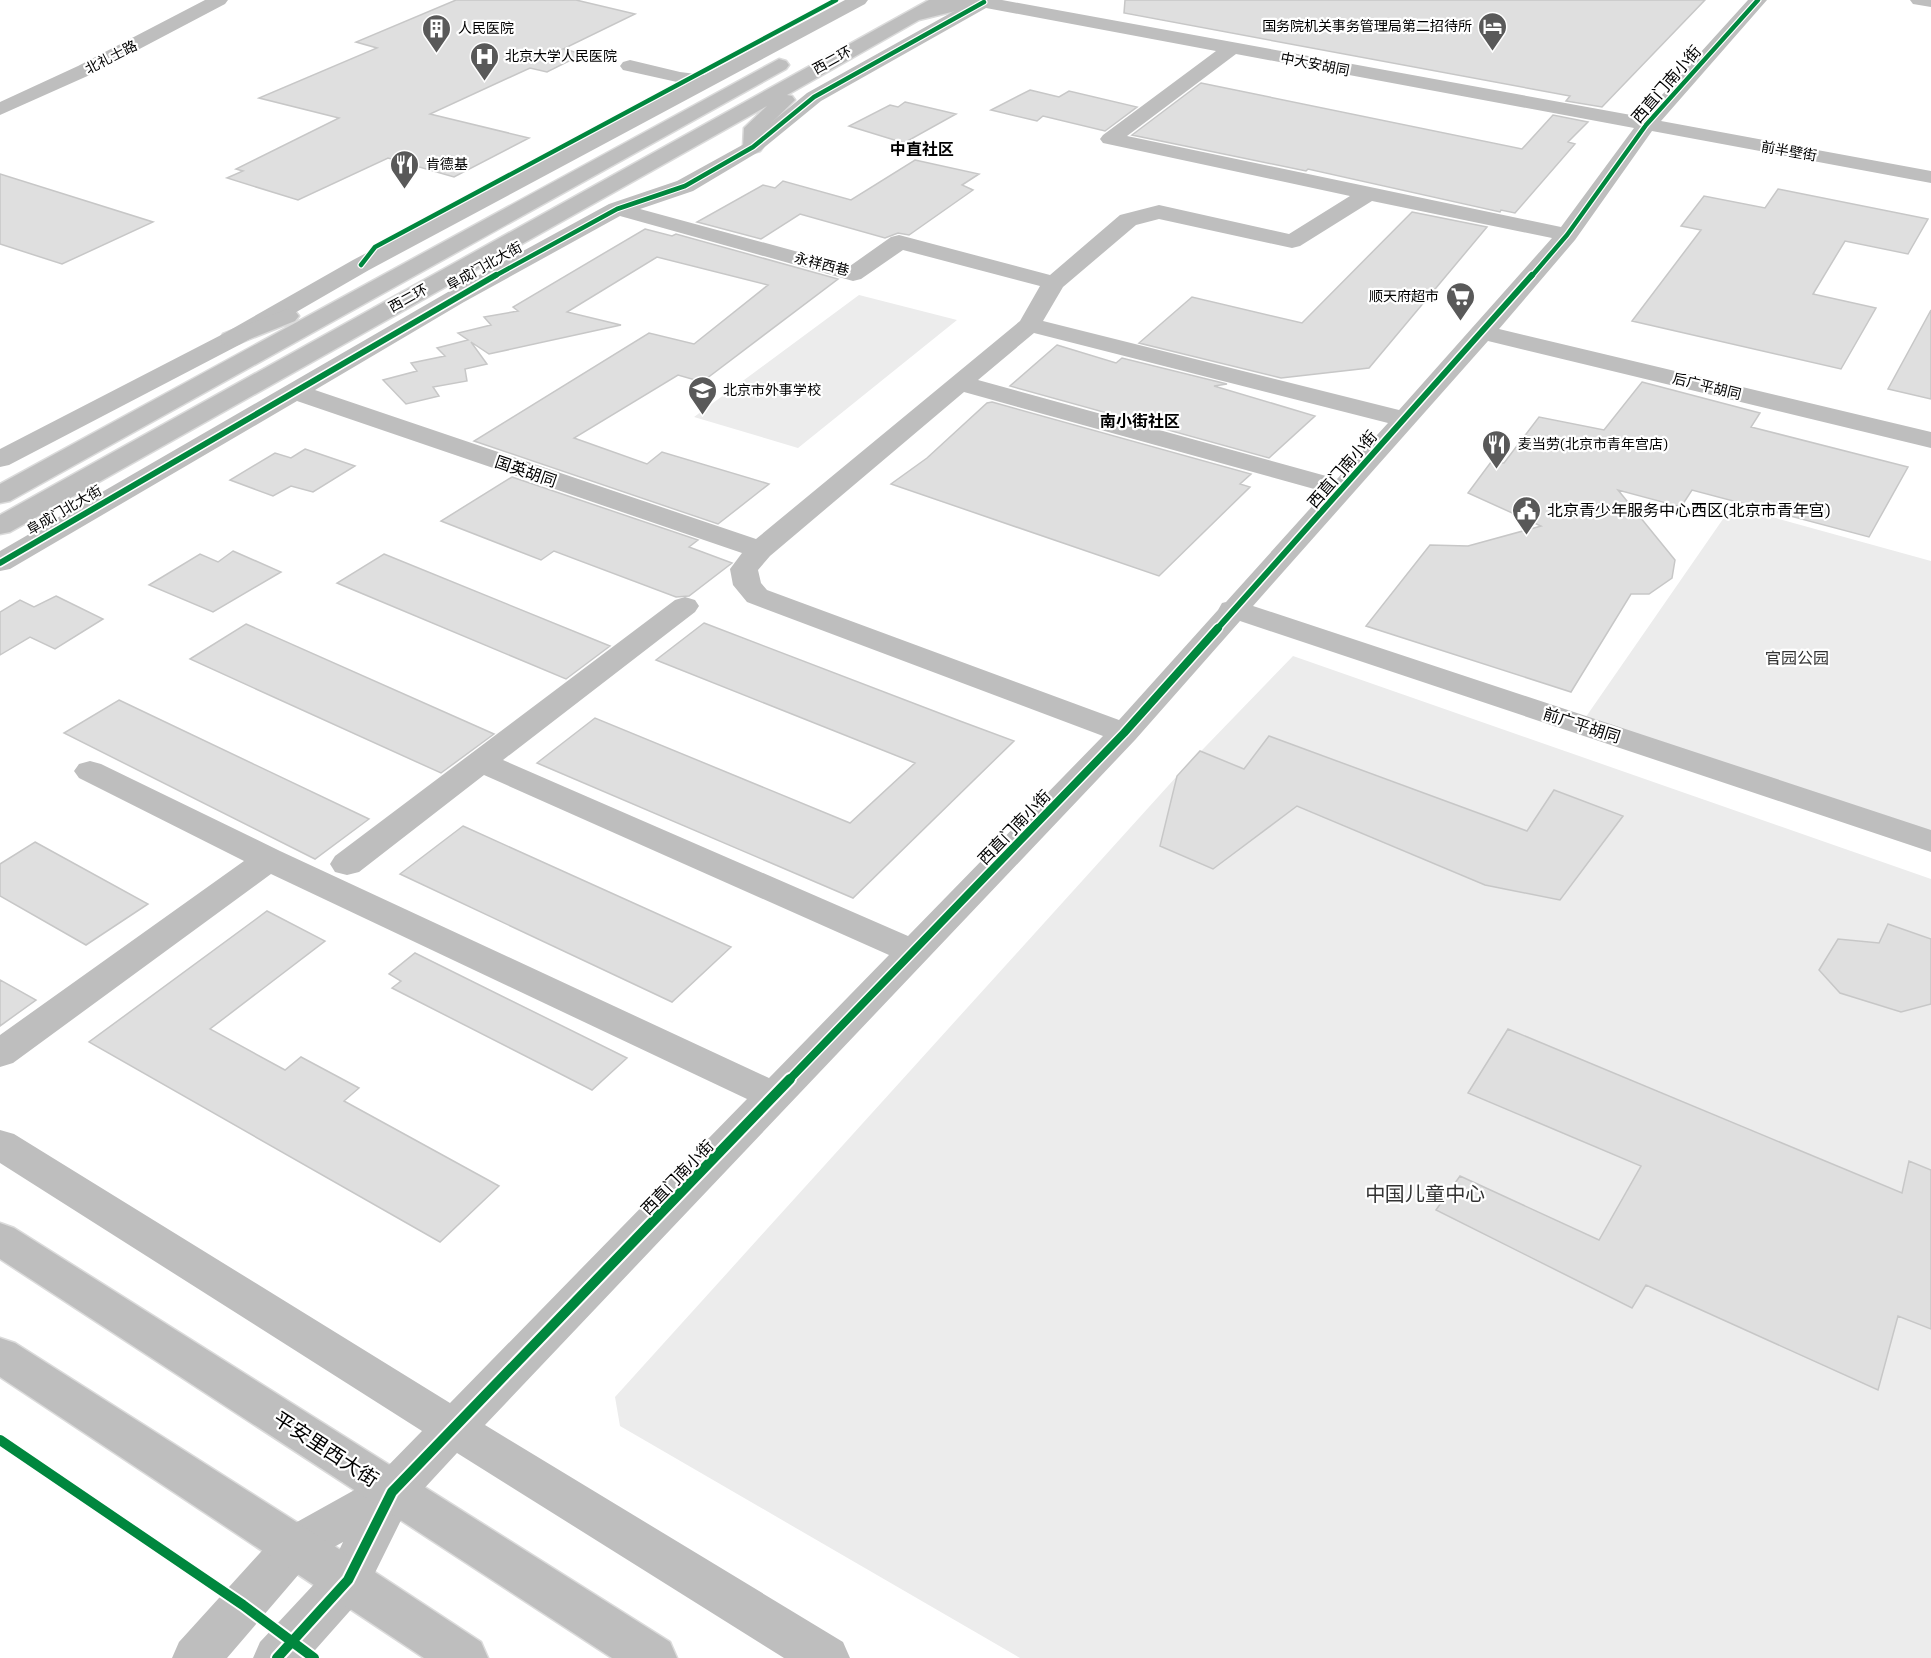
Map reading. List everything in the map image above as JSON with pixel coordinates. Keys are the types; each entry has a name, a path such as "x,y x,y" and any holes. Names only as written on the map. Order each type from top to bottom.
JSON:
{"main road":[{"name":"北礼士路","path":"0,109 85,70 219,0"},
{"name":"西二环","path":"0,526 942,0"},
{"name":"西直门南小街","path":"277,1658 348,1580 392,1492 1124,733 1232,609 1344,489 1403,419 1483,332 1567,235 1646,125 1758,0"},
{"path":"1919,0 1931,2"},
{"path":"907,20 981,1"},
{"name":"中大安胡同","path":"981,1 1646,125"},
{"name":"阜成门北大街","path":"0,563 456,297 617,209 685,186 753,147 814,97 981,1"},
{"name":"西二环","path":"0,495 449,247 867,6"},
{"path":"0,459 232,339 361,265 707,81 867,6"},
{"path":"1232,48 1110,139 1567,235"},
{"path":"630,66 680,78 707,81"},
{"path":"753,147 754,128 782,102 805,85 819,67"},
{"name":"前半壁街","path":"1646,125 1931,177"},
{"path":"1124,733 757,596 747,585 744,569 760,550 1029,325 1054,284 1128,219 1159,212 1292,241 1368,194"},
{"name":"永祥西巷","path":"617,209 853,274 899,242 1054,284"},
{"path":"232,339 449,247"},
{"path":"1029,325 1403,419"},
{"name":"后广平胡同","path":"1483,332 1931,440"},
{"path":"960,383 1344,489"},
{"name":"国英胡同","path":"293,391 760,550"},
{"path":"347,864 685,606"},
{"name":"前广平胡同","path":"1232,609 1931,841"},
{"path":"481,762 913,952"},
{"path":"90,771 268,859 774,1096"},
{"path":"0,1054 234,886 268,859"},
{"path":"0,1144 826,1658"},
{"name":"平安里西大街","path":"0,1239 653,1658"},
{"path":"0,1355 348,1580 464,1658"},
{"name":"西直门南小街","path":"196,1658 295,1546 392,1492"}],"green space":[{"path":"859,295 957,320 798,448 694,417"},
{"name":"官园公园","path":"1732,506 1931,561 1931,838 1581,724"},
{"name":"中国儿童中心","path":"1293,656 1931,879 1931,1658 1020,1658 620,1426 615,1397 1177,776"}],"building":[{"path":"456,0 576,0 635,14 563,49 583,54 547,72 530,68 430,114 529,138 454,177 388,158 298,200 227,178 243,171 236,169 339,118 259,98 377,48 356,42"},
{"name":"国务院机关事务管理局第二招待所","path":"1125,0 1705,0 1602,107 1566,101 1570,96 1124,13"},
{"path":"1201,83 1522,149 1553,115 1588,122 1568,142 1575,144 1515,213 1501,210 1500,212 1308,169 1306,171 1132,135"},
{"path":"1030,90 1059,97 1069,91 1137,107 1105,131 1043,116 1037,121 991,110"},
{"path":"905,102 956,114 904,143 849,126 890,105 898,107"},
{"path":"915,160 979,174 962,185 973,190 909,235 898,233 885,238 800,214 761,239 697,222 763,185 775,188 783,181 851,200"},
{"path":"0,174 153,222 62,264 0,244"},
{"path":"1778,189 1928,219 1908,254 1845,241 1813,294 1876,308 1841,369 1632,321 1701,230 1681,226 1704,196 1765,208"},
{"path":"1412,212 1487,227 1369,368 1281,378 1139,343 1192,297 1302,323"},
{"path":"645,229 672,236 676,234 838,279 702,382 678,375 574,438 647,464 662,452 769,484 718,524 474,441 649,333 694,344 768,285 657,257 567,312 621,325 489,354 471,342 487,364 465,369 467,381 433,387 439,396 406,404 383,380 417,371 411,363 445,356 437,348 468,340 458,333 491,325 484,317 518,311 513,307"},
{"path":"1931,310 1931,399 1888,389"},
{"path":"1057,345 1116,363 1122,358 1227,384 1214,386 1315,416 1269,458 1010,386"},
{"path":"1642,382 1760,413 1751,427 1908,467 1869,537 1692,490 1681,507 1618,490 1675,560 1672,578 1649,594 1631,594 1571,692 1366,626 1430,545 1468,546 1541,526 1468,493 1491,462 1504,463 1539,417 1604,430"},
{"path":"992,402 1251,474 1240,484 1250,487 1159,576 891,484 927,458 987,403"},
{"path":"305,449 355,466 313,492 291,486 273,496 230,480 275,453 291,458"},
{"path":"512,477 698,540 689,547 732,563 689,596 676,597 554,551 541,560 441,521"},
{"path":"233,551 281,572 213,612 149,585 200,554 218,562"},
{"path":"384,554 610,646 566,679 337,583"},
{"path":"56,596 103,619 55,649 30,637 0,655 0,612 20,600 34,607"},
{"path":"704,623 1014,741 853,898 537,763 595,718 850,823 915,763 656,660"},
{"path":"246,624 494,734 441,773 190,659"},
{"path":"119,700 369,819 315,859 64,733"},
{"path":"1269,736 1527,831 1554,790 1623,816 1560,900 1485,885 1297,806 1213,869 1160,846 1177,776 1200,751 1244,769"},
{"path":"463,826 731,947 672,1002 400,874"},
{"path":"35,842 148,904 86,945 0,896 0,864"},
{"path":"267,911 325,941 210,1029 285,1070 301,1057 359,1088 344,1101 499,1186 440,1242 89,1042"},
{"path":"1888,924 1931,939 1931,1004 1901,1012 1840,993 1819,970 1838,939 1879,943"},
{"path":"415,953 627,1058 592,1090 392,988 401,981 389,974"},
{"path":"0,980 36,1000 0,1026"},
{"path":"1508,1029 1902,1193 1909,1161 1931,1170 1931,1329 1898,1316 1878,1390 1646,1285 1632,1308 1436,1210 1460,1176 1599,1240 1641,1166 1468,1093"}],"cycle path":[{"path":"361,265 375,247 836,0"},
{"path":"277,1658 348,1580 392,1492 1124,733 1567,235 1646,125 1758,0"},
{"path":"0,563 456,297 617,209 685,186 753,147 814,97 984,2"},
{"path":"0,1440 243,1605 314,1658"}],"place":[{"name":"国务院机关事务管理局第二招待所","path":"1493,52"},
{"name":"人民医院","path":"437,54"},
{"name":"北京大学人民医院","path":"484,82"},
{"name":"肯德基","path":"405,190"},
{"name":"顺天府超市","path":"1460,322"},
{"name":"北京市外事学校","path":"702,416"},
{"name":"麦当劳(北京市青年宫店)","path":"1497,470"},
{"name":"北京青少年服务中心西区(北京市青年宫)","path":"1526,536"}],"district":[{"name":"中直社区","path":"922,149"},
{"name":"南小街社区","path":"1140,421"}]}
